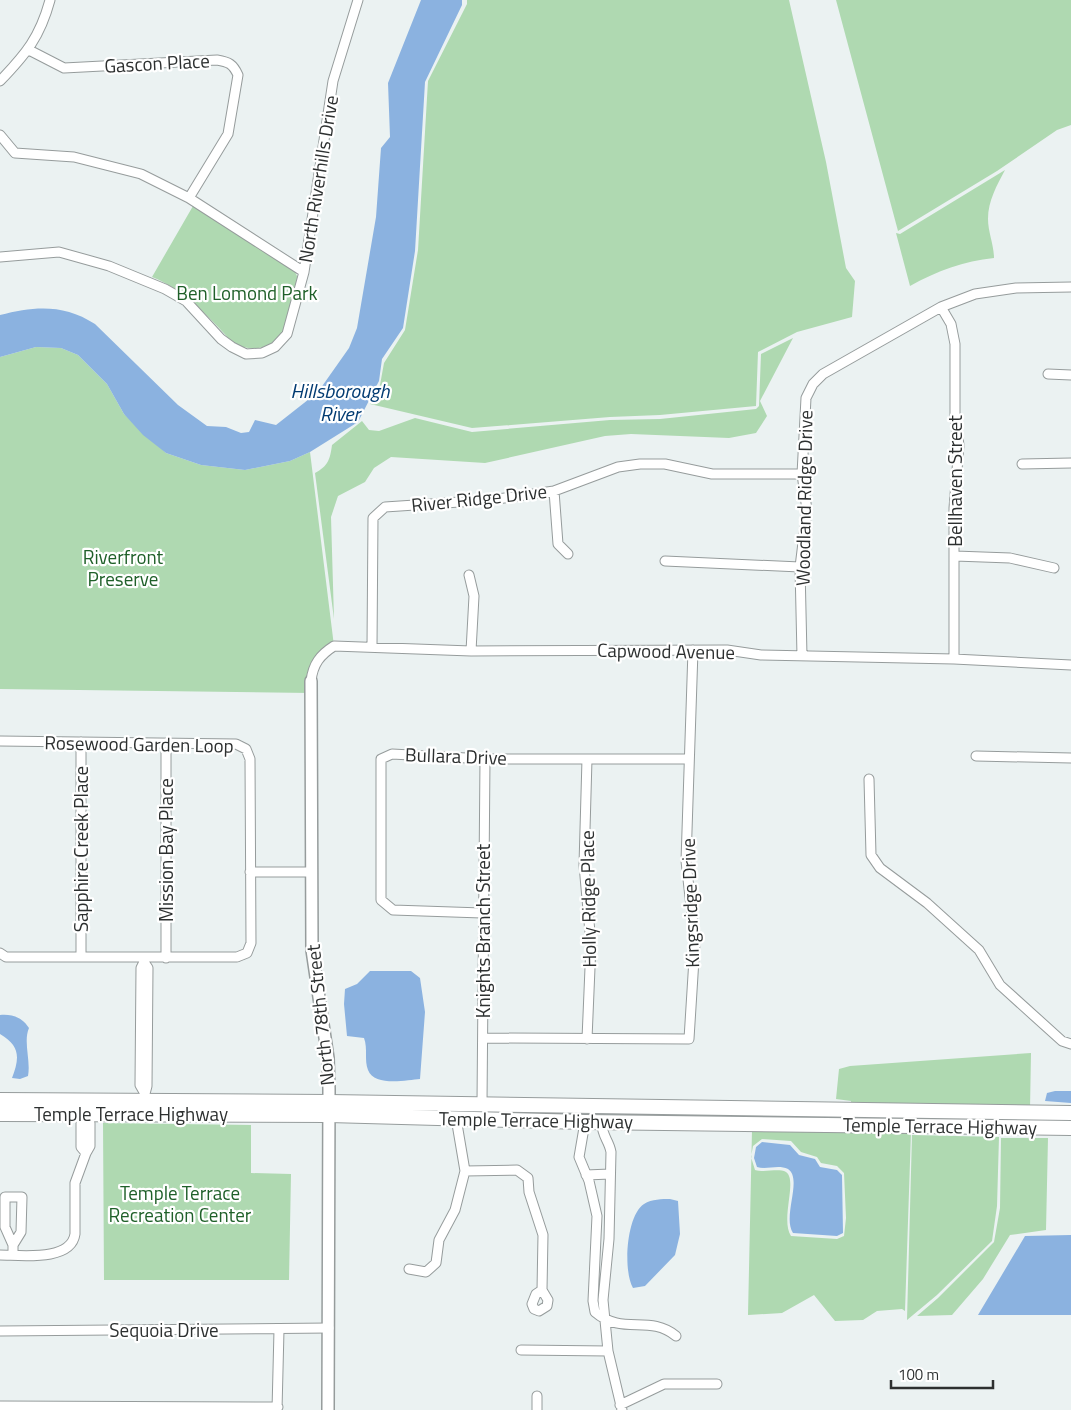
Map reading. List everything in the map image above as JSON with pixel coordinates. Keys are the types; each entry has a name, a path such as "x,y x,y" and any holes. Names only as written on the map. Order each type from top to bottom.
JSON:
{"main road":[{"name":"Temple Terrace Highway","path":"0,1100 144,1096 456,1118 584,1122 1033,1113 1071,1114"},
{"path":"85,1117 88,1109 134,1108 144,1096"},
{"name":"Temple Terrace Highway","path":"0,1114 85,1117 482,1104 664,1108 794,1117 1033,1128 1071,1128"},
{"path":"482,1104 482,1118"},
{"path":"584,1122 591,1115 640,1114 664,1108"},
{"path":"1033,1113 1033,1128"}],"street":[{"path":"0,81 29,50 40,29 50,0"},
{"name":"North Riverhills Drive","path":"0,257 59,252 110,266 165,289 186,301 221,339 246,354 262,353 275,347 287,334 304,272 333,81 358,0"},
{"name":"Gascon Place","path":"29,50 64,68 217,60 229,62 235,67 238,75 228,134 189,198"},
{"path":"0,135 15,153 74,157 141,174 189,198 304,272"},
{"name":"Woodland Ridge Drive","path":"802,656 800,567 807,510 802,474 806,398 813,384 823,374 941,307 975,294 1000,290 1071,287"},
{"name":"Bellhaven Street","path":"941,307 951,324 955,344 955,418 959,445 954,508 954,659"},
{"path":"1048,374 1071,375"},
{"path":"1022,464 1071,463"},
{"name":"River Ridge Drive","path":"372,646 373,518 385,507 490,500 554,491 618,467 640,464 665,464 712,474 802,474"},
{"path":"554,491 558,544 568,554"},
{"path":"955,556 1010,558 1054,568"},
{"path":"665,561 800,567"},
{"path":"469,575 474,596 471,651"},
{"name":"Capwood Avenue","path":"311,681 312,669 322,654 334,646 471,651 727,650 761,655 954,659 1071,665"},
{"name":"Kingsridge Drive","path":"483,1038 689,1039 695,943 686,860 692,650"},
{"name":"North 78th Street","path":"311,681 312,950 328,1058 328,1410"},
{"name":"Rosewood Garden Loop","path":"0,741 236,744 246,749 250,759 251,943 242,956 166,958"},
{"name":"Sapphire Creek Place","path":"81,742 81,957"},
{"name":"Mission Bay Place","path":"166,743 166,958"},
{"name":"Bullara Drive","path":"482,913 394,910 381,900 381,759 392,754 485,759 689,759"},
{"path":"976,756 1071,758"},
{"name":"Knights Branch Street","path":"482,1104 482,913 485,759"},
{"name":"Holly Ridge Place","path":"586,1039 591,944 584,865 587,760"},
{"path":"869,779 871,855 880,868 927,903 979,950 1000,985 1062,1040 1071,1044"},
{"path":"250,872 312,872"},
{"path":"0,954 6,957 81,957 144,960 166,958"},
{"path":"144,960 148,968 144,1013 147,1086 144,1096"},
{"path":"0,1254 56,1253 72,1242 75,1234 75,1183 90,1146 90,1123 85,1117"},
{"path":"409,1269 426,1272 436,1263 439,1240 455,1210 465,1171 456,1118"},
{"path":"584,1122 579,1157 594,1197 596,1216 592,1301 596,1312 604,1320 615,1324 655,1325 666,1328 676,1336"},
{"path":"602,1122 602,1134 609,1144 611,1152 609,1239 604,1277 604,1320 608,1351 621,1408 664,1384 717,1384"},
{"path":"465,1171 517,1170 528,1178 529,1192 543,1235 542,1290"},
{"path":"586,1175 610,1174"},
{"path":"13,1245 21,1232 22,1197 5,1197 5,1227 13,1245 13,1255"},
{"name":"Sequoia Drive","path":"0,1331 280,1330 329,1328"},
{"path":"0,1406 277,1408 280,1330"},
{"path":"521,1350 608,1351"},
{"path":"537,1396 537,1410"}],"green space":[{"path":"467,0 789,0 826,162 846,268 855,281 852,317 797,332 758,352 756,406 660,415 472,428 370,404 380,385 384,363 405,330 418,250 428,81 467,4"},
{"path":"836,0 1071,0 1071,125 1057,130 997,171 898,231"},
{"path":"1005,170 994,193 988,212 988,224 994,258 951,268 910,286 896,233 900,234"},
{"name":"Ben Lomond Park","path":"193,206 294,270 298,278 285,329 275,341 262,348 239,346 232,342 186,297 164,282 152,277"},
{"path":"793,338 760,401 767,416 756,433 729,438 631,434 605,436 485,463 391,457 374,468 365,482 338,496 331,517 334,619 315,473 328,462 332,445 362,421 369,430 379,431 415,418 472,432 610,420 660,419 756,409 759,406 761,354"},
{"name":"Riverfront Preserve","path":"36,347 61,348 78,355 107,384 124,414 166,453 201,465 245,470 290,461 310,452 334,646 322,654 311,693 0,689 0,357"},
{"path":"1031,1053 1030,1109 851,1107 851,1101 836,1099 839,1069 850,1066"},
{"path":"851,1115 1029,1117 1029,1124 851,1121"},
{"name":"Temple Terrace Recreation Center","path":"103,1123 251,1125 251,1173 291,1174 289,1280 104,1280"},
{"path":"752,1130 911,1132 905,1311 902,1309 877,1311 863,1320 835,1321 814,1295 782,1313 748,1315 751,1158 755,1170 783,1171 789,1176 790,1191 787,1220 791,1236 837,1239 844,1236 846,1218 844,1173 837,1166 821,1163 817,1157 801,1152 791,1141 762,1139 753,1146 751,1154"},
{"path":"912,1135 999,1137 997,1206 992,1241 937,1295 907,1320"},
{"path":"1001,1138 1048,1138 1046,1230 1010,1235 983,1279 952,1315 917,1316 938,1298 994,1242 1000,1208"}],"water":[{"name":"Hillsborough River","path":"421,0 462,0 462,5 425,82 415,251 403,328 382,359 379,381 358,422 310,452 290,461 245,470 201,465 166,453 143,435 124,414 107,384 78,355 61,348 36,347 0,357 0,315 37,309 61,310 95,324 178,405 207,426 226,427 241,433 249,432 255,420 276,425 318,392 349,348 357,328 376,217 381,148 390,137 388,83"},
{"path":"370,971 411,971 420,978 425,1012 420,1079 384,1081 377,1079 368,1070 364,1038 347,1036 344,1004 345,989 357,984"},
{"path":"0,1015 16,1017 29,1028 27,1033 28,1076 20,1079 12,1078 17,1058 15,1048 7,1038 0,1034"},
{"path":"1071,1091 1071,1103 1045,1101 1047,1093"},
{"path":"762,1142 790,1145 799,1155 815,1159 820,1167 837,1170 842,1175 843,1233 837,1236 793,1233 790,1226 794,1181 792,1174 788,1169 784,1168 757,1167 754,1158 756,1147"},
{"path":"670,1199 678,1201 680,1234 675,1255 645,1286 633,1288 627,1257 633,1220 638,1210 647,1202"},
{"path":"1071,1235 1071,1315 978,1315 1025,1236"}]}
